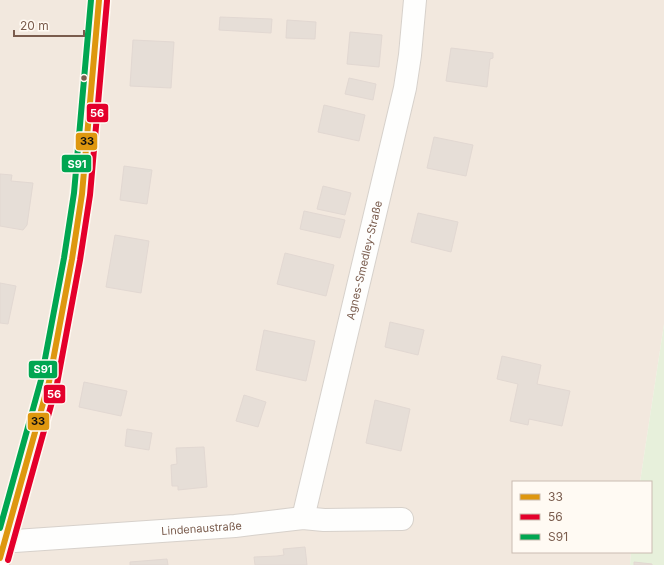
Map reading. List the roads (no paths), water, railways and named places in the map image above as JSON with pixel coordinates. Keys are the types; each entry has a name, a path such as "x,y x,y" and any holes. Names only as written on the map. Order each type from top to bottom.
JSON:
{"street":[{"path":"2,547 49,382 72,259 82,194 100,0"},
{"name":"Agnes-Smedley-Straße","path":"303,518 405,88 415,0"},
{"name":"Lindenaustraße","path":"2,547 235,526 303,518 324,520 402,519"}]}
